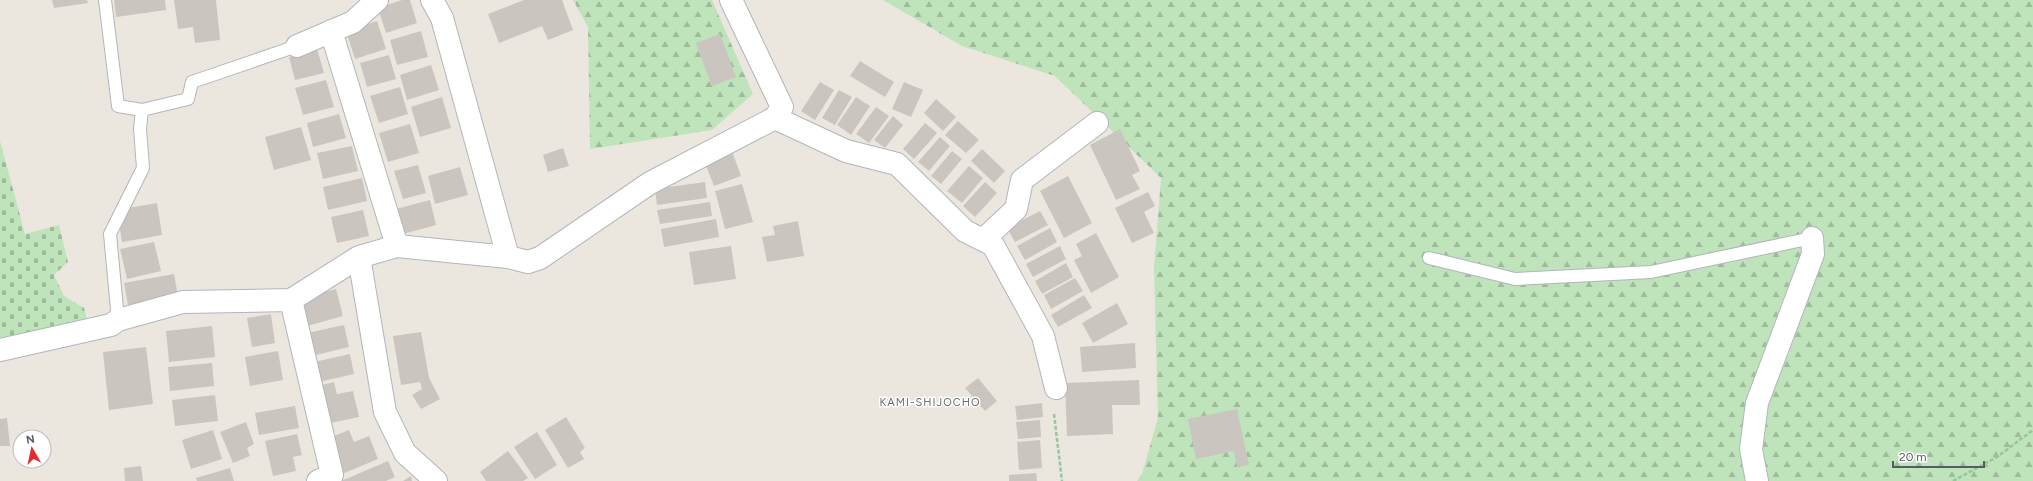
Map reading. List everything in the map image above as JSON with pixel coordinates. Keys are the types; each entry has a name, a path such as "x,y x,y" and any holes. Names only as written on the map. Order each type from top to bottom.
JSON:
{"street":[{"path":"296,46 353,22 377,0"},
{"path":"432,0 442,18 508,257"},
{"path":"0,350 111,325 118,320 183,302 291,300 359,257 397,246 508,257 528,262 540,258 650,183 775,118 782,107 731,0"},
{"path":"331,31 397,246"},
{"path":"775,118 846,151 897,164 965,230 993,245 1043,336 1056,388"},
{"path":"983,240 1016,209 1022,180 1097,122"},
{"path":"1757,481 1751,449 1757,402 1813,254 1812,238"},
{"path":"359,257 385,412 405,453 436,481"},
{"path":"291,300 332,475 318,481"}],"lane":[{"path":"105,0 118,106 142,110 188,99 192,82 296,46"},
{"path":"118,320 110,234 143,168 140,129 142,110"},
{"path":"1429,258 1515,279 1613,274 1651,272 1812,238"}],"path":[{"path":"1056,388 1052,400 1062,481"},
{"path":"1953,481 1997,457 2033,430"}],"green space":[{"path":"573,0 712,0 753,94 712,130 590,149 588,27"},
{"path":"883,0 2033,0 2033,481 1137,481 1142,474 1158,418 1154,268 1161,178 1055,76 962,46"},
{"path":"0,141 25,234 59,225 68,262 54,275 64,296 84,308 88,323 0,343"}],"building":[{"path":"52,0 87,0 88,3 54,8"},
{"path":"114,0 165,0 166,10 116,17"},
{"path":"174,0 216,0 220,40 195,43 193,27 178,29"},
{"path":"402,0 410,0 417,23 386,33 378,8"},
{"path":"524,0 562,0 573,30 548,40 542,26 499,43 488,14"},
{"path":"377,21 386,49 355,59 346,31"},
{"path":"421,31 428,57 397,65 390,40"},
{"path":"720,34 736,77 712,86 696,43"},
{"path":"317,49 324,73 295,80 289,57"},
{"path":"389,55 396,79 367,87 360,63"},
{"path":"860,61 894,82 885,97 850,76"},
{"path":"431,65 439,90 407,100 400,75"},
{"path":"326,80 334,107 303,115 295,88"},
{"path":"820,82 834,90 815,120 801,111"},
{"path":"904,82 923,90 911,117 892,109"},
{"path":"400,87 408,114 379,123 370,96"},
{"path":"839,90 852,97 835,125 822,118"},
{"path":"442,97 451,128 420,137 411,107"},
{"path":"856,97 870,106 851,135 837,125"},
{"path":"936,99 956,117 943,131 924,113"},
{"path":"876,107 889,116 869,143 856,134"},
{"path":"339,114 346,138 313,147 307,123"},
{"path":"893,116 903,125 885,148 874,140"},
{"path":"958,121 979,140 966,153 945,135"},
{"path":"925,123 937,133 914,159 903,149"},
{"path":"410,124 419,153 388,162 379,133"},
{"path":"301,127 311,160 274,170 265,137"},
{"path":"1120,129 1140,171 1132,175 1140,189 1116,200 1090,145"},
{"path":"940,137 950,146 929,171 918,162"},
{"path":"352,146 358,171 323,179 317,153"},
{"path":"563,148 569,166 548,172 543,155"},
{"path":"982,149 1005,171 994,183 971,161"},
{"path":"952,151 962,159 941,184 931,176"},
{"path":"733,154 741,176 714,186 705,163"},
{"path":"418,165 426,193 403,199 394,171"},
{"path":"969,166 983,178 962,203 947,191"},
{"path":"460,167 468,195 435,204 428,176"},
{"path":"1068,176 1092,223 1064,238 1040,191"},
{"path":"362,178 367,201 328,210 323,187"},
{"path":"705,182 707,198 657,205 655,189"},
{"path":"985,182 997,193 975,217 963,206"},
{"path":"742,184 753,222 725,229 715,191"},
{"path":"1148,192 1155,206 1144,212 1154,233 1132,243 1115,208"},
{"path":"430,200 436,225 403,234 396,209"},
{"path":"710,202 712,216 660,224 657,210"},
{"path":"157,203 162,235 122,242 120,229 128,208"},
{"path":"363,210 369,236 337,243 331,217"},
{"path":"1040,211 1048,225 1015,242 1007,228"},
{"path":"716,219 719,237 664,247 661,229"},
{"path":"798,221 804,256 767,262 762,237 775,235 773,226"},
{"path":"1050,228 1057,242 1025,260 1017,246"},
{"path":"1096,233 1119,277 1091,293 1074,260 1082,256 1076,244"},
{"path":"154,242 161,271 127,279 120,249"},
{"path":"731,246 736,279 694,285 689,252"},
{"path":"1060,246 1066,259 1033,277 1026,264"},
{"path":"1066,263 1073,277 1042,294 1035,281"},
{"path":"174,274 178,296 128,305 124,283"},
{"path":"1075,278 1083,291 1051,309 1044,295"},
{"path":"336,289 343,316 307,326 300,299"},
{"path":"1084,295 1092,308 1058,327 1051,315"},
{"path":"1117,303 1128,324 1093,343 1082,323"},
{"path":"271,314 275,343 252,347 247,318"},
{"path":"344,325 349,347 312,356 307,333"},
{"path":"212,326 215,357 169,362 166,331"},
{"path":"421,332 429,378 440,399 421,409 412,395 422,389 420,382 401,385 393,336"},
{"path":"1135,343 1136,368 1082,372 1080,347"},
{"path":"146,347 153,404 109,410 103,352"},
{"path":"278,351 283,380 250,386 245,357"},
{"path":"350,354 354,374 319,382 314,362"},
{"path":"212,363 214,386 170,391 168,367"},
{"path":"978,378 997,401 985,411 965,388"},
{"path":"1139,380 1140,405 1112,405 1113,434 1067,436 1065,383"},
{"path":"334,382 337,394 353,391 359,417 326,424 318,386"},
{"path":"215,395 218,421 175,426 172,400"},
{"path":"1042,403 1043,417 1017,420 1015,406"},
{"path":"295,406 299,428 259,435 255,413"},
{"path":"1237,409 1249,465 1237,467 1234,451 1196,459 1188,419"},
{"path":"566,417 585,448 580,452 584,459 568,468 545,430"},
{"path":"7,418 10,446 0,446 0,419"},
{"path":"1040,420 1041,437 1018,439 1016,422"},
{"path":"246,422 254,444 247,448 250,456 233,463 220,432"},
{"path":"213,430 222,459 191,469 182,440"},
{"path":"349,430 354,442 369,436 378,459 342,474 329,438"},
{"path":"537,432 557,465 535,479 514,447"},
{"path":"297,434 302,455 293,457 296,471 273,476 265,441"},
{"path":"1040,440 1042,468 1019,470 1017,442"},
{"path":"508,451 528,478 523,481 486,481 480,472"},
{"path":"388,461 395,477 386,481 341,481"},
{"path":"141,466 143,481 125,481 124,468"},
{"path":"230,468 234,481 197,481 196,478"},
{"path":"1036,473 1037,481 1009,481 1009,475"},
{"path":"411,476 412,481 403,481"}],"district":[{"name":"KAMI-SHIJOCHO","path":"930,402"}]}
